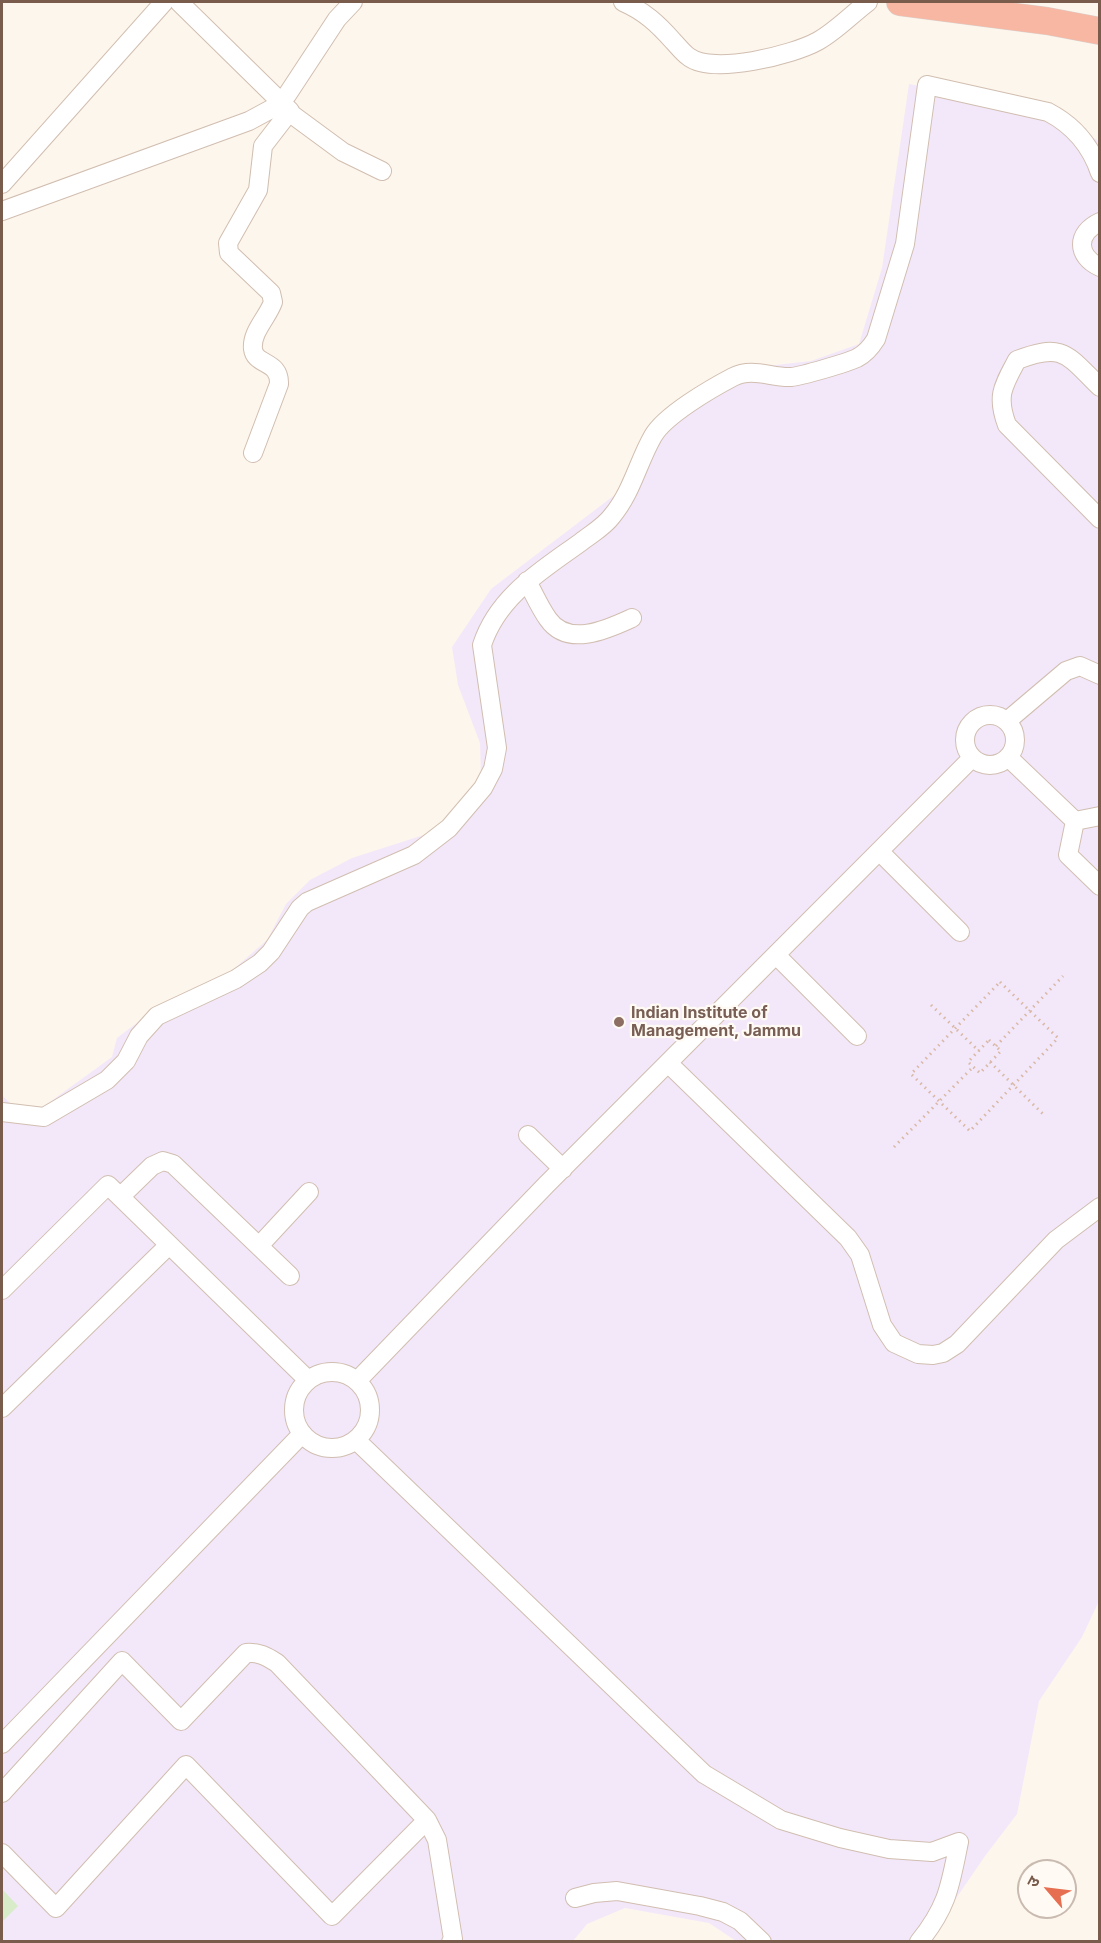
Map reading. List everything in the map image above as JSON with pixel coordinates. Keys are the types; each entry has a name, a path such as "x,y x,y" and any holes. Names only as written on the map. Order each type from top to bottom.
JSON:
{"highway":[{"path":"900,2 1100,31"}],"street":[{"path":"2,184 164,2"},
{"path":"179,2 285,108 343,152 382,171"},
{"path":"253,453 279,384 279,375 275,368 253,353 256,334 273,302 272,293 229,253 228,243 258,190 263,146 337,19 353,2"},
{"path":"623,2 645,12 688,57 699,63 712,65 771,58 795,52 819,41 868,2"},
{"path":"2,1112 44,1117 107,1080 126,1061 139,1036 157,1016 236,979 260,963 271,952 300,908 308,902 414,855 449,828 483,788 493,769 497,748 483,645 487,630 496,614 518,588 611,518 628,493 655,433 670,418 704,393 745,372 790,377 857,357 868,350 876,339 905,244 927,85 1048,112 1061,119 1081,137 1100,173"},
{"path":"2,211 285,108"},
{"path":"1100,222 1091,226 1084,234 1081,244 1083,254 1090,263 1100,267"},
{"path":"1100,387 1070,357 1054,351 1038,352 1017,360 1004,384 1000,407 1007,425 1100,519"},
{"path":"528,581 549,622 561,630 577,635 599,633 632,618"},
{"path":"1007,721 1066,671 1080,666 1100,675"},
{"path":"989,714 1007,721 1013,729 1015,739 1008,757 1000,763 990,765 980,764 972,758 966,750 964,740 971,722 980,716 989,714"},
{"path":"1008,757 1075,821"},
{"path":"357,1381 563,1169 972,758"},
{"path":"1075,821 1100,816"},
{"path":"1075,821 1068,855 1100,886"},
{"path":"879,851 960,932"},
{"path":"776,955 857,1036"},
{"path":"668,1063 848,1238 860,1255 879,1317 887,1335 894,1343 918,1354 943,1353 957,1344 1056,1240 1100,1208"},
{"path":"528,1135 563,1169"},
{"path":"120,1197 152,1166 163,1161 173,1164 290,1276"},
{"path":"2,1290 108,1185 308,1380"},
{"path":"259,1246 309,1192"},
{"path":"2,1408 170,1245"},
{"path":"327,1372 337,1372 346,1374 357,1381 368,1395 370,1414 368,1424 356,1440 338,1448 328,1449 318,1446 302,1434 294,1416 294,1406 297,1396 308,1380 327,1372"},
{"path":"2,1744 302,1434"},
{"path":"356,1440 704,1774 781,1820 840,1838 888,1849 932,1852 959,1842 948,1896 938,1916 919,1941"},
{"path":"2,1792 122,1661 181,1721 246,1653 264,1654 277,1663 427,1820 437,1840 453,1939 451,1941"},
{"path":"2,1853 56,1908 186,1766 332,1916 427,1820"},
{"path":"575,1898 594,1893 617,1891 700,1906 723,1912 740,1921 762,1941"}],"path":[{"path":"996,1046 1063,976"},
{"path":"1000,982 1030,1011 1058,1038 970,1131 911,1074 1000,982"},
{"path":"931,1005 980,1051"},
{"path":"989,1040 996,1046 1001,1051 980,1073 968,1062 989,1040"},
{"path":"990,1062 1044,1115"},
{"path":"894,1147 973,1067"}],"shaded area":[{"name":"Indian Institute of Management, Jammu","path":"909,84 1001,101 1049,115 1099,141 1099,1601 1082,1637 1039,1701 1017,1814 985,1856 927,1941 736,1941 709,1923 625,1908 587,1924 573,1941 2,1941 2,1095 12,1105 43,1107 112,1057 117,1038 159,1006 227,975 267,940 286,904 310,880 352,858 433,832 481,777 480,743 458,685 452,647 491,589 616,494 650,427 723,371 811,361 859,344 882,268"}],"green space":[{"path":"2,1889 18,1906 2,1922"}],"place":[{"name":"Indian Institute of Management, Jammu","path":"619,1022"}]}
